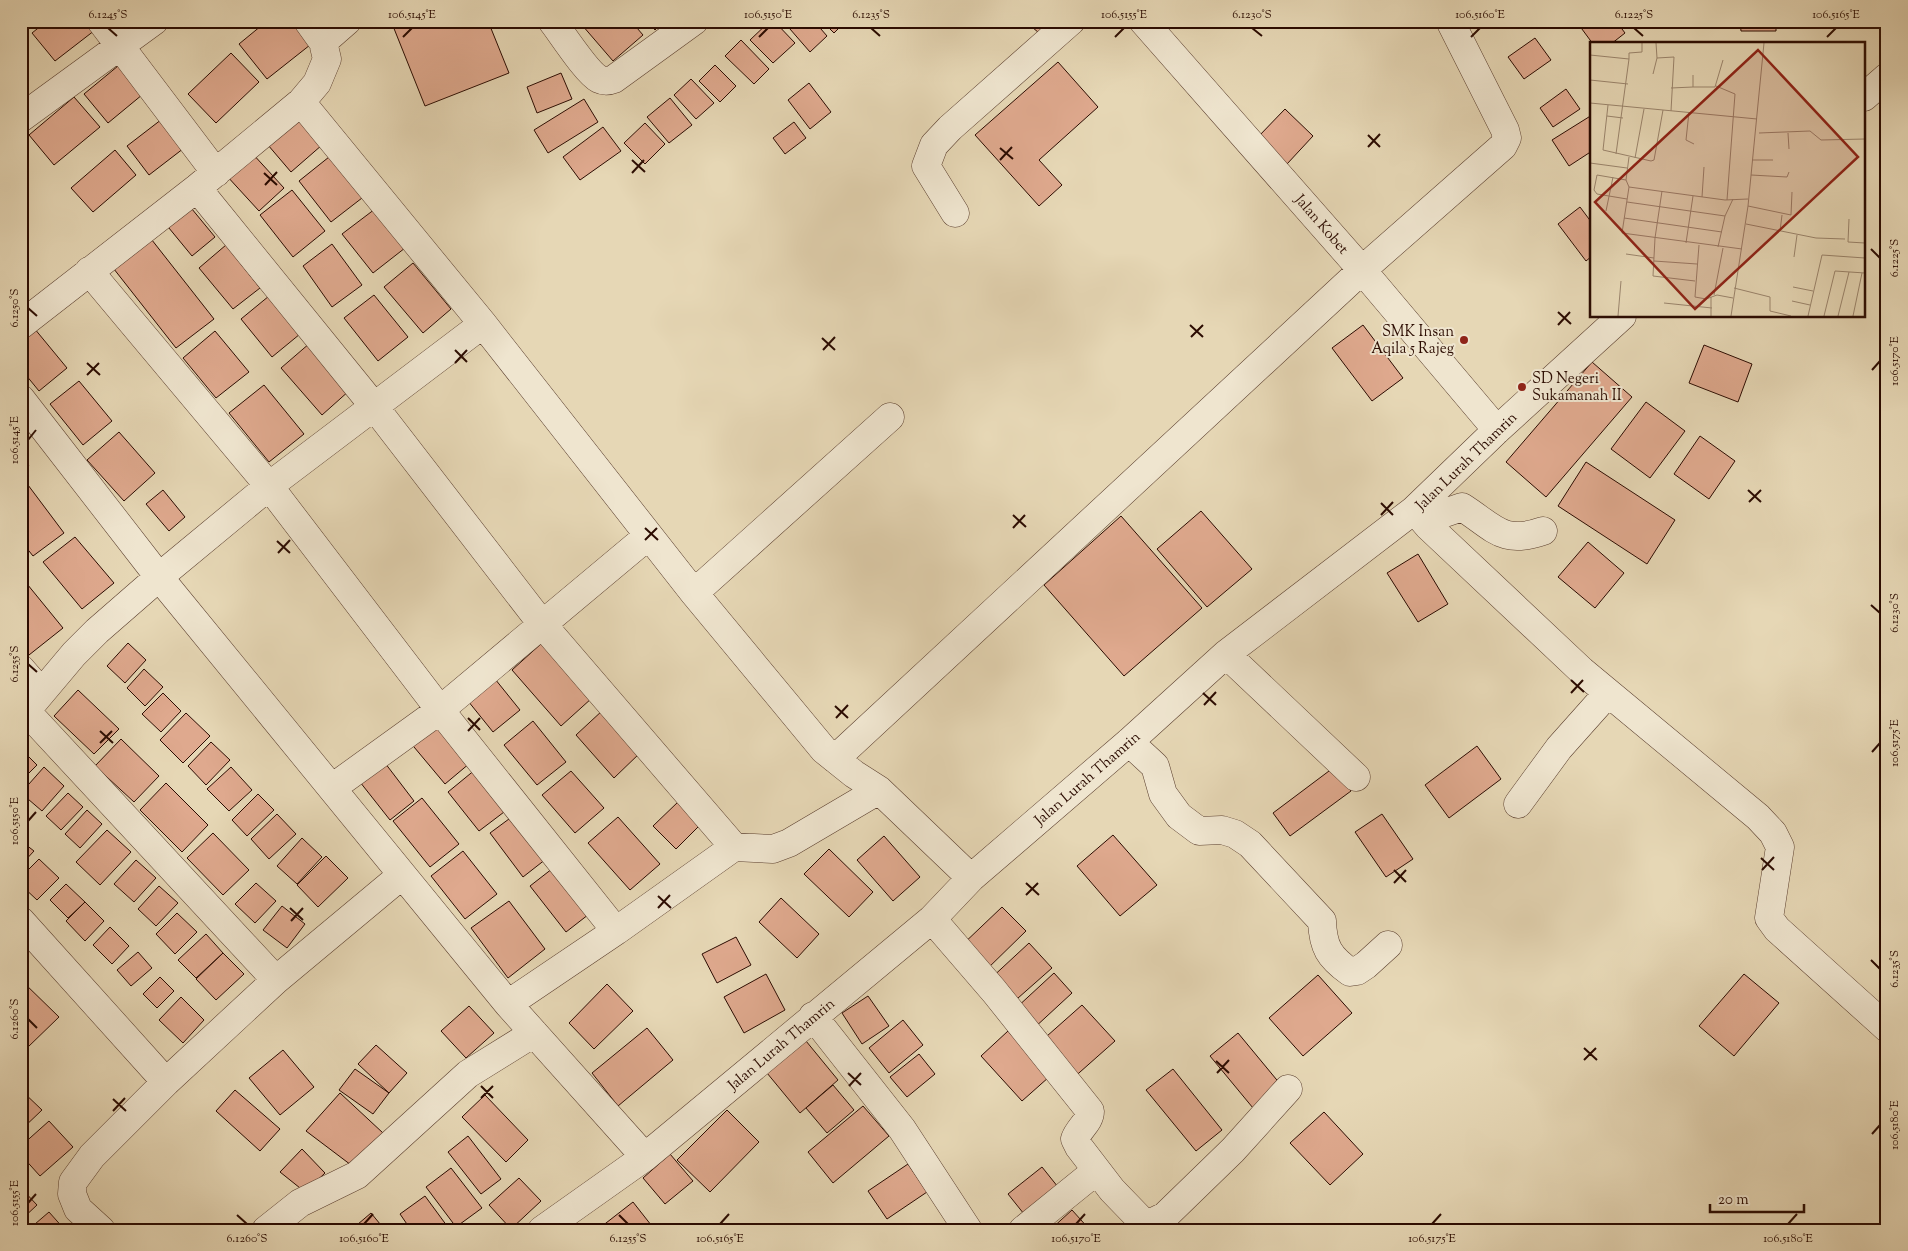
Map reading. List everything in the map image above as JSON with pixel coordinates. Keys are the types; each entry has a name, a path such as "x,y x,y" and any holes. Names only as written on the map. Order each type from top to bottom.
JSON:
{"street":[{"path":"101,21 207,180 373,406 542,624 734,847"},
{"path":"21,118 154,21"},
{"path":"21,325 207,180 301,102 317,83 328,59 315,31 347,21"},
{"path":"552,21 588,69 598,79 607,82 614,79 694,21"},
{"path":"955,213 926,166 934,145 950,128 1071,21"},
{"name":"Jalan Kobet","path":"1143,21 1362,270 1496,430"},
{"path":"835,759 1362,270 1503,146 1507,138 1505,130 1450,21"},
{"path":"1866,95 1887,77"},
{"path":"301,102 483,324 648,536 824,750 854,774 879,790 971,878"},
{"path":"89,271 269,486 440,710 616,931"},
{"name":"Jalan Lurah Thamrin","path":"542,1230 645,1156 932,919 971,878 1129,742 1226,654 1421,518 1496,430 1620,318"},
{"path":"30,707 74,654 97,631 159,577 269,486 483,324"},
{"path":"21,399 159,577 508,1004 645,1156"},
{"path":"694,592 890,418"},
{"path":"1421,518 1436,516 1462,507 1501,534 1528,536 1543,530"},
{"path":"1421,518 1608,693 1758,817 1773,833 1780,847 1769,918 1777,929 1887,1028"},
{"path":"332,788 440,710 648,536"},
{"path":"1226,654 1356,777"},
{"path":"21,669 30,707 276,980"},
{"path":"1518,804 1559,748 1608,693"},
{"path":"1129,742 1155,766 1163,794 1180,816 1199,831 1222,830 1235,834 1250,844 1322,922 1322,938 1326,949 1340,965 1350,972 1357,971 1388,945"},
{"path":"508,1004 616,931 734,847 773,849 789,843 879,790"},
{"path":"101,1230 78,1209 72,1194 73,1182 92,1156 166,1082 276,980 402,875"},
{"path":"932,919 994,991 1090,1111 1089,1120 1078,1131 1075,1139 1096,1171 1112,1190 1141,1220 1149,1224 1165,1216 1233,1150 1288,1089"},
{"path":"21,921 166,1082"},
{"path":"813,1016 902,1129 968,1230"},
{"path":"266,1230 300,1203 357,1175 468,1074 534,1033"},
{"path":"1023,1230 1096,1171"}],"building":[{"path":"47,21 95,21 99,27 55,61 32,33"},
{"path":"267,21 291,21 310,45 267,79 239,44"},
{"path":"391,21 488,21 509,73 425,106"},
{"path":"587,21 631,21 643,35 613,61 582,25"},
{"path":"647,21 664,21 655,30"},
{"path":"770,21 774,21 795,43 773,63 750,40"},
{"path":"783,21 814,21 827,36 810,52"},
{"path":"822,21 846,21 834,33"},
{"path":"1025,21 1050,21 1039,33"},
{"path":"1576,21 1616,21 1625,33 1614,42 1592,42"},
{"path":"1740,21 1776,21 1776,31 1741,31"},
{"path":"1535,38 1551,60 1524,79 1508,57"},
{"path":"741,40 769,69 754,84 725,56"},
{"path":"231,53 259,82 216,123 188,94"},
{"path":"124,61 148,90 108,123 84,94"},
{"path":"1058,62 1098,107 1039,160 1062,185 1039,206 975,135"},
{"path":"715,65 736,86 720,102 699,81"},
{"path":"561,73 572,99 537,113 527,87"},
{"path":"691,79 714,103 696,119 674,95"},
{"path":"809,83 831,112 810,129 788,100"},
{"path":"1566,89 1580,109 1553,127 1540,108"},
{"path":"74,97 100,127 54,165 29,135"},
{"path":"670,98 692,125 669,143 647,117"},
{"path":"584,99 598,122 548,153 534,130"},
{"path":"1285,109 1313,136 1287,164 1258,137"},
{"path":"294,111 322,145 291,172 262,138"},
{"path":"166,116 188,145 149,175 127,146"},
{"path":"1590,116 1590,152 1569,166 1552,140"},
{"path":"794,122 806,138 785,154 773,138"},
{"path":"645,123 665,144 645,164 624,143"},
{"path":"603,127 621,151 580,180 563,157"},
{"path":"115,150 136,175 93,212 71,188"},
{"path":"251,152 284,188 259,211 226,175"},
{"path":"329,157 362,198 331,222 299,181"},
{"path":"292,190 325,231 293,257 260,215"},
{"path":"187,203 215,237 192,256 164,222"},
{"path":"1580,207 1590,220 1590,258 1586,261 1558,224"},
{"path":"375,209 405,248 373,273 342,234"},
{"path":"148,235 214,319 176,348 110,264"},
{"path":"332,244 362,285 332,307 303,266"},
{"path":"226,245 260,288 233,309 199,268"},
{"path":"413,263 451,309 423,333 384,287"},
{"path":"374,295 408,337 378,361 344,318"},
{"path":"269,296 300,334 272,357 241,319"},
{"path":"1363,325 1403,378 1372,401 1332,348"},
{"path":"34,328 67,368 39,391 21,369 21,338"},
{"path":"215,331 249,372 216,398 183,358"},
{"path":"310,343 350,390 322,415 281,368"},
{"path":"1704,345 1752,364 1738,402 1689,383"},
{"path":"1592,362 1632,397 1546,497 1506,462"},
{"path":"79,381 112,421 83,445 50,404"},
{"path":"264,385 304,434 269,462 229,413"},
{"path":"1646,402 1685,431 1650,478 1611,449"},
{"path":"119,432 155,473 124,501 87,460"},
{"path":"1700,436 1735,461 1709,499 1674,474"},
{"path":"21,456 29,466 21,472"},
{"path":"1586,462 1675,520 1647,564 1558,506"},
{"path":"28,485 64,533 33,556 21,541 21,490"},
{"path":"163,490 185,517 169,531 146,504"},
{"path":"1201,511 1252,569 1207,607 1157,549"},
{"path":"1121,516 1202,608 1124,676 1044,585"},
{"path":"75,537 114,583 82,609 43,562"},
{"path":"1588,542 1624,573 1595,608 1558,577"},
{"path":"1418,554 1448,604 1418,622 1387,573"},
{"path":"23,579 63,628 29,655 21,645 21,581"},
{"path":"543,642 592,698 561,726 512,670"},
{"path":"128,643 146,660 125,683 107,666"},
{"path":"144,669 163,687 145,706 127,688"},
{"path":"491,674 520,710 493,732 464,696"},
{"path":"78,690 119,729 94,754 54,716"},
{"path":"163,693 181,711 161,732 142,714"},
{"path":"603,710 641,752 614,778 576,735"},
{"path":"186,713 210,736 183,763 160,740"},
{"path":"434,720 470,763 445,784 409,741"},
{"path":"533,721 566,762 537,785 504,745"},
{"path":"121,739 159,776 134,802 95,766"},
{"path":"211,742 230,760 206,785 188,766"},
{"path":"1477,746 1501,779 1449,818 1425,785"},
{"path":"25,753 37,765 21,781 21,757"},
{"path":"385,763 414,801 390,820 360,782"},
{"path":"44,767 64,786 42,811 21,793"},
{"path":"231,767 252,790 229,811 207,789"},
{"path":"1333,768 1351,791 1290,836 1273,813"},
{"path":"476,769 508,809 479,831 448,792"},
{"path":"571,771 604,808 575,833 542,795"},
{"path":"166,783 208,825 182,852 140,810"},
{"path":"68,793 83,807 61,830 46,816"},
{"path":"258,794 274,810 247,836 232,820"},
{"path":"422,798 459,844 430,867 393,821"},
{"path":"679,801 701,824 676,849 653,826"},
{"path":"87,810 102,824 80,848 65,834"},
{"path":"277,814 296,834 269,859 251,839"},
{"path":"1382,814 1413,859 1386,877 1355,832"},
{"path":"513,816 546,859 523,877 490,833"},
{"path":"618,817 660,864 630,890 588,843"},
{"path":"107,830 131,852 100,885 76,862"},
{"path":"213,833 249,870 223,895 187,858"},
{"path":"1113,835 1157,885 1120,916 1077,866"},
{"path":"884,836 920,877 893,901 857,860"},
{"path":"302,838 322,857 297,884 277,866"},
{"path":"21,841 34,851 21,865"},
{"path":"829,849 873,892 849,917 804,874"},
{"path":"463,851 497,894 465,919 431,876"},
{"path":"326,856 348,878 318,907 297,885"},
{"path":"39,859 59,878 37,900 21,885 21,877"},
{"path":"136,860 156,878 134,902 114,884"},
{"path":"557,865 593,911 566,932 530,886"},
{"path":"256,883 276,901 255,923 235,904"},
{"path":"66,884 85,902 68,918 50,900"},
{"path":"159,886 178,903 156,926 138,909"},
{"path":"781,898 819,934 797,958 759,922"},
{"path":"509,901 545,949 508,978 471,928"},
{"path":"85,902 104,921 85,941 66,921"},
{"path":"282,906 305,924 287,948 263,930"},
{"path":"1002,907 1026,931 984,972 960,947"},
{"path":"177,913 197,932 175,954 156,934"},
{"path":"110,927 129,946 112,964 93,945"},
{"path":"206,934 223,953 196,978 178,960"},
{"path":"736,937 751,965 717,983 702,954"},
{"path":"1029,943 1052,968 1009,1006 988,981"},
{"path":"138,952 152,968 131,986 117,970"},
{"path":"223,953 244,974 216,1000 196,979"},
{"path":"1054,973 1072,993 1033,1029 1015,1009"},
{"path":"766,974 785,1010 744,1033 724,997"},
{"path":"1744,974 1779,1003 1734,1056 1699,1026"},
{"path":"1318,975 1352,1013 1303,1056 1269,1018"},
{"path":"160,977 174,991 157,1008 143,994"},
{"path":"21,980 59,1017 27,1048 21,1042"},
{"path":"607,984 633,1011 594,1049 569,1023"},
{"path":"868,996 889,1026 862,1044 842,1013"},
{"path":"181,997 204,1020 183,1043 159,1020"},
{"path":"1082,1005 1115,1041 1071,1080 1038,1044"},
{"path":"469,1006 494,1033 466,1058 441,1031"},
{"path":"903,1020 923,1045 889,1073 869,1048"},
{"path":"647,1028 673,1060 618,1106 592,1073"},
{"path":"1008,1031 1049,1077 1022,1101 981,1056"},
{"path":"1238,1033 1281,1085 1253,1108 1210,1056"},
{"path":"806,1041 838,1080 800,1113 767,1073"},
{"path":"376,1045 407,1073 389,1093 358,1064"},
{"path":"283,1050 314,1087 280,1115 249,1078"},
{"path":"919,1054 935,1074 907,1097 890,1077"},
{"path":"355,1069 389,1093 373,1114 339,1090"},
{"path":"1173,1069 1222,1130 1196,1151 1146,1090"},
{"path":"833,1085 854,1110 827,1133 806,1108"},
{"path":"21,1090 42,1110 21,1130"},
{"path":"235,1090 280,1129 260,1151 216,1111"},
{"path":"340,1093 383,1133 355,1168 306,1131"},
{"path":"485,1095 528,1140 506,1162 462,1117"},
{"path":"863,1106 889,1136 833,1183 808,1152"},
{"path":"727,1110 759,1142 710,1192 677,1160"},
{"path":"1324,1112 1363,1154 1330,1185 1290,1143"},
{"path":"49,1121 73,1147 40,1176 21,1155 21,1146"},
{"path":"468,1136 501,1179 481,1194 448,1152"},
{"path":"302,1149 325,1173 305,1192 280,1172"},
{"path":"670,1154 693,1181 665,1204 643,1178"},
{"path":"908,1164 927,1192 887,1219 868,1191"},
{"path":"1042,1167 1062,1192 1028,1219 1008,1194"},
{"path":"451,1168 482,1208 456,1227 426,1187"},
{"path":"519,1178 541,1201 511,1229 489,1205"},
{"path":"21,1188 37,1205 21,1220"},
{"path":"425,1196 450,1230 411,1230 400,1214"},
{"path":"633,1202 655,1230 597,1230"},
{"path":"1072,1210 1090,1230 1050,1230"},
{"path":"49,1212 65,1230 28,1230"},
{"path":"371,1213 385,1230 351,1230"},
{"path":"723,1223 727,1230 713,1230"}],"place":[{"name":"SMK Insan Aqila 5 Rajeg","path":"1464,340"},
{"name":"SD Negeri Sukamanah II","path":"1522,387"}]}
